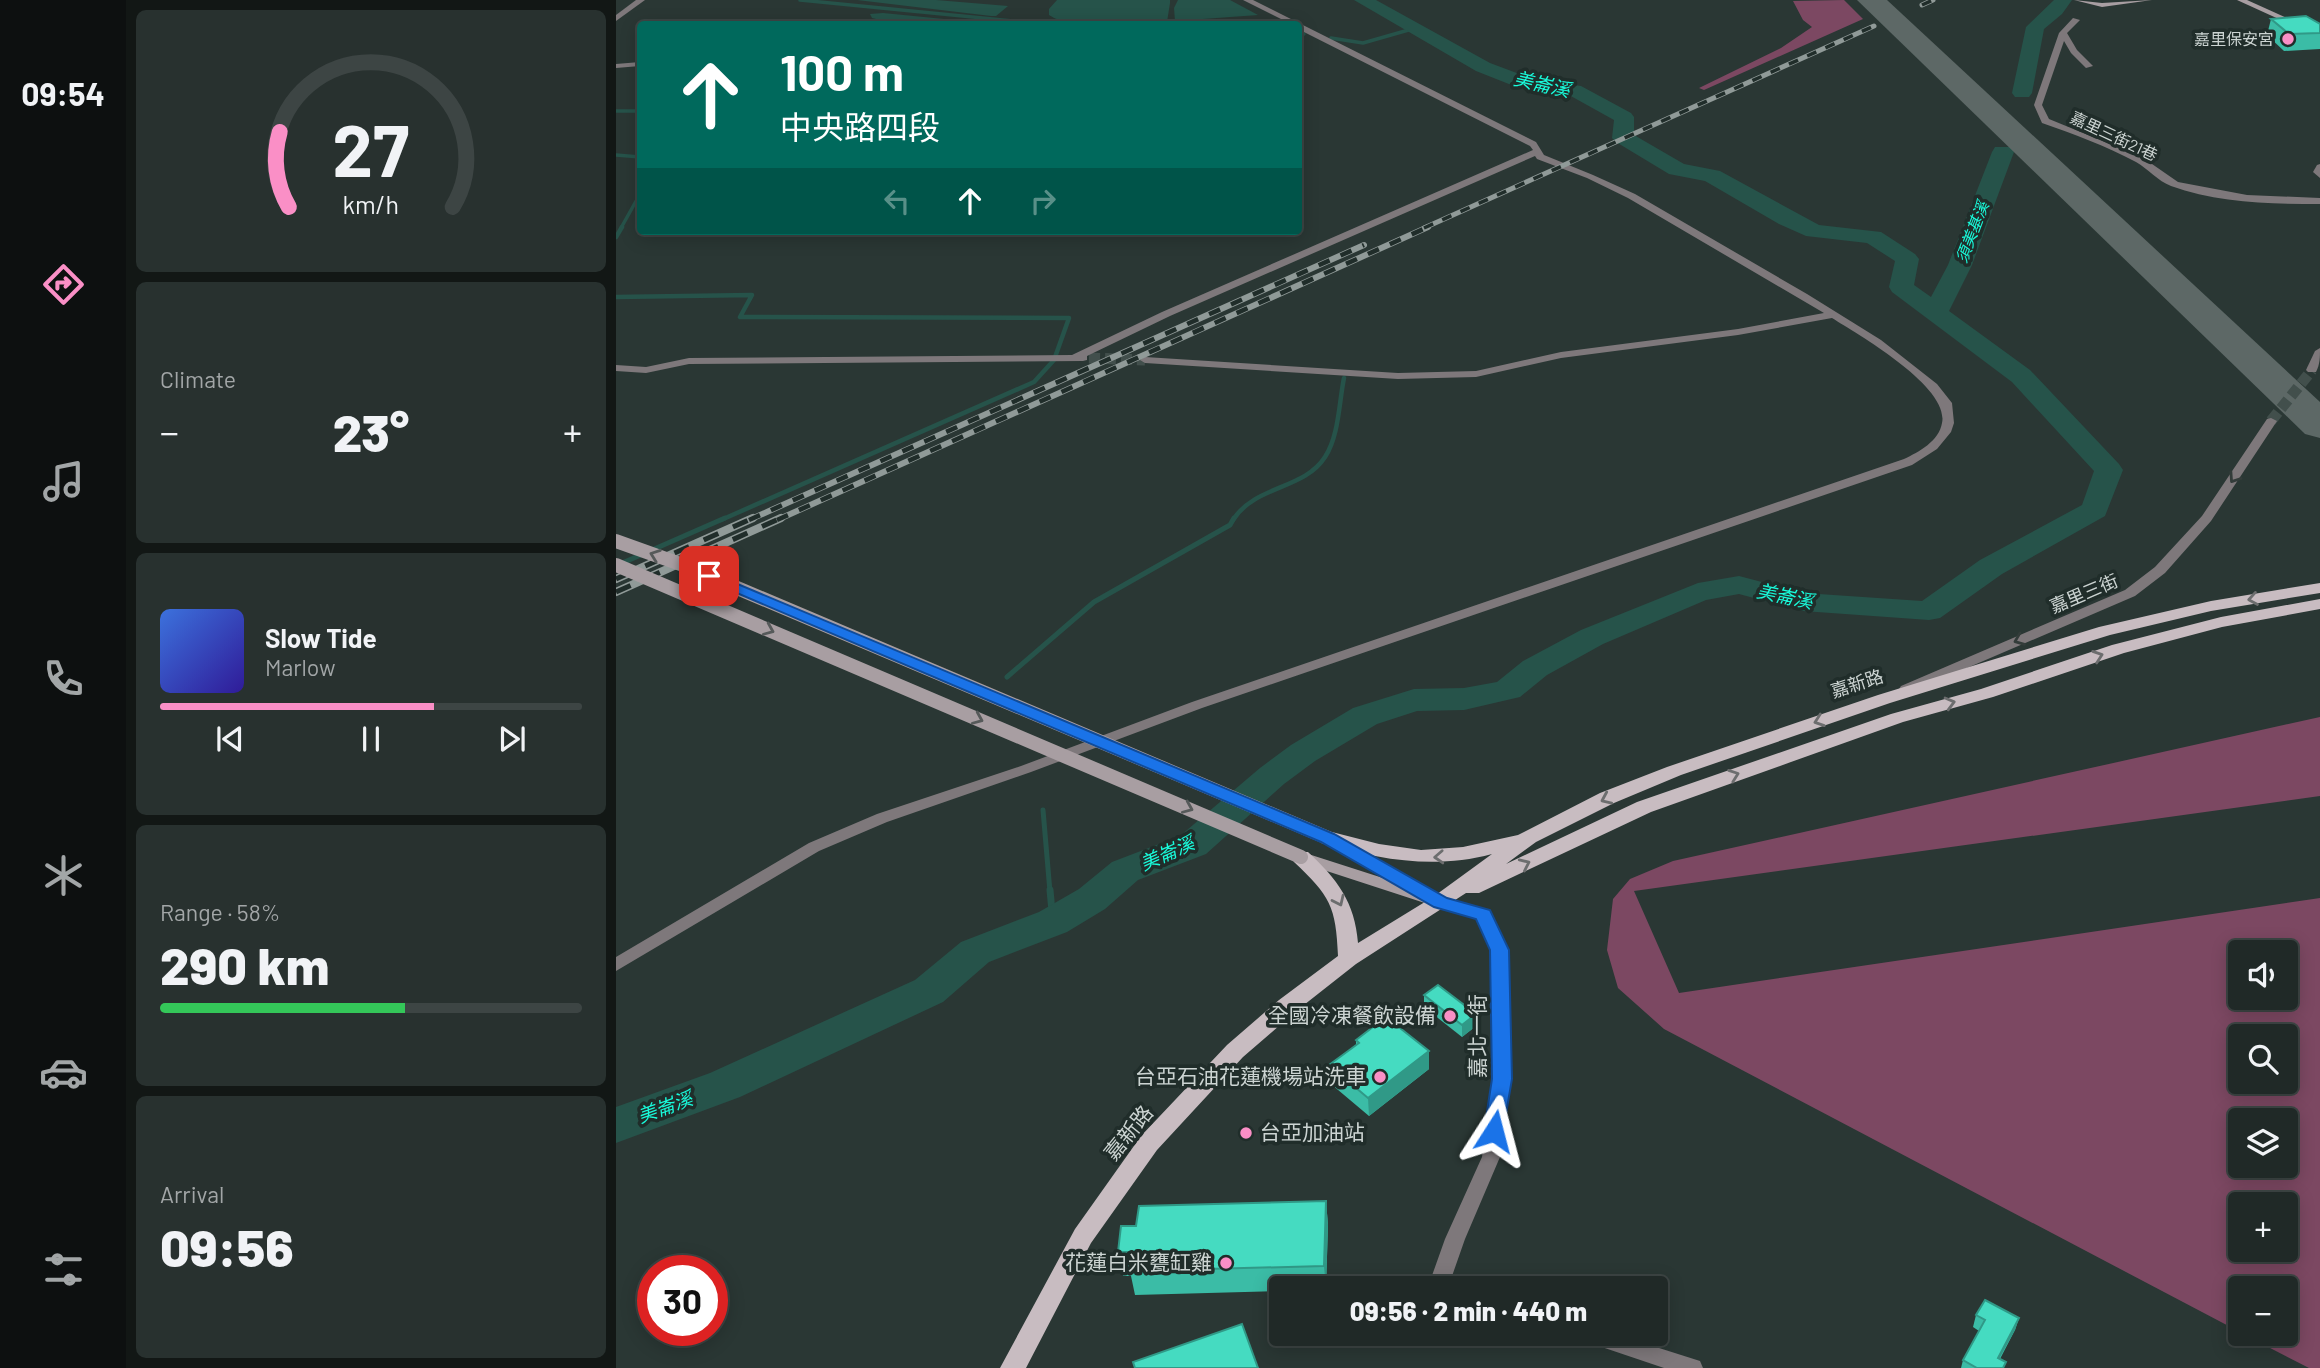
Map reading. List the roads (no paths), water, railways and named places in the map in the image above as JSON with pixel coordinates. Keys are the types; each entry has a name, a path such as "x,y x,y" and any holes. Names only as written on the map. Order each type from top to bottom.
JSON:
{"main road":[{"name":"嘉新路","path":"1013,1368 1083,1236 1149,1143 1235,1051 1287,1006 1349,959 1440,902 1529,836 1607,798 1674,771 1884,699 2105,631 2211,606 2320,588"},
{"name":"嘉新路","path":"1440,902 1644,807 1897,718 1987,693 2131,645 2221,622 2320,604"},
{"path":"1328,838 1399,856 1435,859 1474,854 1529,836"},
{"path":"1301,857 1331,884 1344,906 1349,959"}],"street":[{"path":"616,19 641,0"},
{"path":"1247,0 1289,21"},
{"path":"2079,0 2148,0"},
{"path":"2241,0 2320,36"},
{"name":"嘉里三街21巷","path":"2076,20 2063,33 2038,105 2045,121 2086,135 2150,166 2172,183 2200,190 2265,198 2320,201"},
{"path":"616,965 814,847 882,818 1026,769 1224,696 1908,463 1929,451 1943,437 1949,421 1946,403 1941,394 1915,370 1832,315 1619,190 1541,157 1533,144 1302,28"},
{"path":"2063,33 2074,51 2089,66"},
{"path":"1302,36 1318,36"},
{"path":"616,66 637,64"},
{"path":"1068,358 1539,151"},
{"path":"2320,167 2320,175"},
{"path":"1145,360 1398,376 1476,374 1561,355 1738,332 1832,315"},
{"path":"2312,370 2320,351"},
{"path":"616,368 646,370 689,361 1089,358"},
{"name":"嘉里三街","path":"1884,699 2130,593 2160,570 2207,518 2271,421"},
{"path":"616,541 683,565 1328,838 1440,902"},
{"path":"616,565 1301,857 1440,902"},
{"name":"嘉北一街","path":"1440,902 1483,915 1500,950 1502,1079 1490,1157 1454,1239 1442,1276"},
{"path":"1625,1346 1693,1368"}],"waterway":[{"path":"800,0 1014,21"},
{"name":"美崙溪","path":"616,1125 725,1085 929,991 975,952 1053,922 1092,899 1125,871 1193,845 1272,776 1303,753 1365,716 1414,700 1464,699 1508,690 1535,668 1592,637 1698,592 1739,585 1803,602 1929,611 1991,567 2095,510 2109,470 2021,376 1901,287 1907,259 1873,237 1814,231 1787,219 1712,176 1677,169 1623,138 1624,117 1574,90 1526,84 1483,67 1363,0"},
{"name":"須美基溪","path":"2022,93 2035,27 2056,10 2063,0"},
{"path":"1331,38 1363,43 1412,29"},
{"path":"616,111 637,111"},
{"name":"須美基溪","path":"1936,311 1960,265 2003,152"},
{"path":"616,155 637,157"},
{"path":"621,228 637,199"},
{"path":"616,237 622,227"},
{"path":"616,297 752,295 740,317 1069,318 1054,360 1034,382 721,520"},
{"path":"1233,520 1254,500 1305,476 1325,457 1336,429 1344,378"},
{"path":"652,550 725,518"},
{"path":"1007,677 1094,602 1230,525 1234,518"},
{"path":"620,564 643,554"},
{"path":"1043,810 1050,892"},
{"path":"1050,890 1053,922"}],"tunnel":[{"path":"1089,358 1145,360"},
{"path":"2271,421 2312,370"}],"railway":[{"path":"1922,5 1933,0"},
{"path":"1424,228 1874,26"},
{"path":"777,520 1428,227"},
{"path":"749,520 1364,245"},
{"path":"616,579 753,518"},
{"path":"616,592 781,518"}],"place":[{"name":"嘉里保安宮","path":"2288,39"},
{"name":"全國冷凍餐飲設備","path":"1450,1016"},
{"name":"台亞石油花蓮機場站洗車","path":"1380,1077"},
{"name":"台亞加油站","path":"1246,1133"},
{"name":"花蓮白米甕缸雞","path":"1226,1263"}]}
